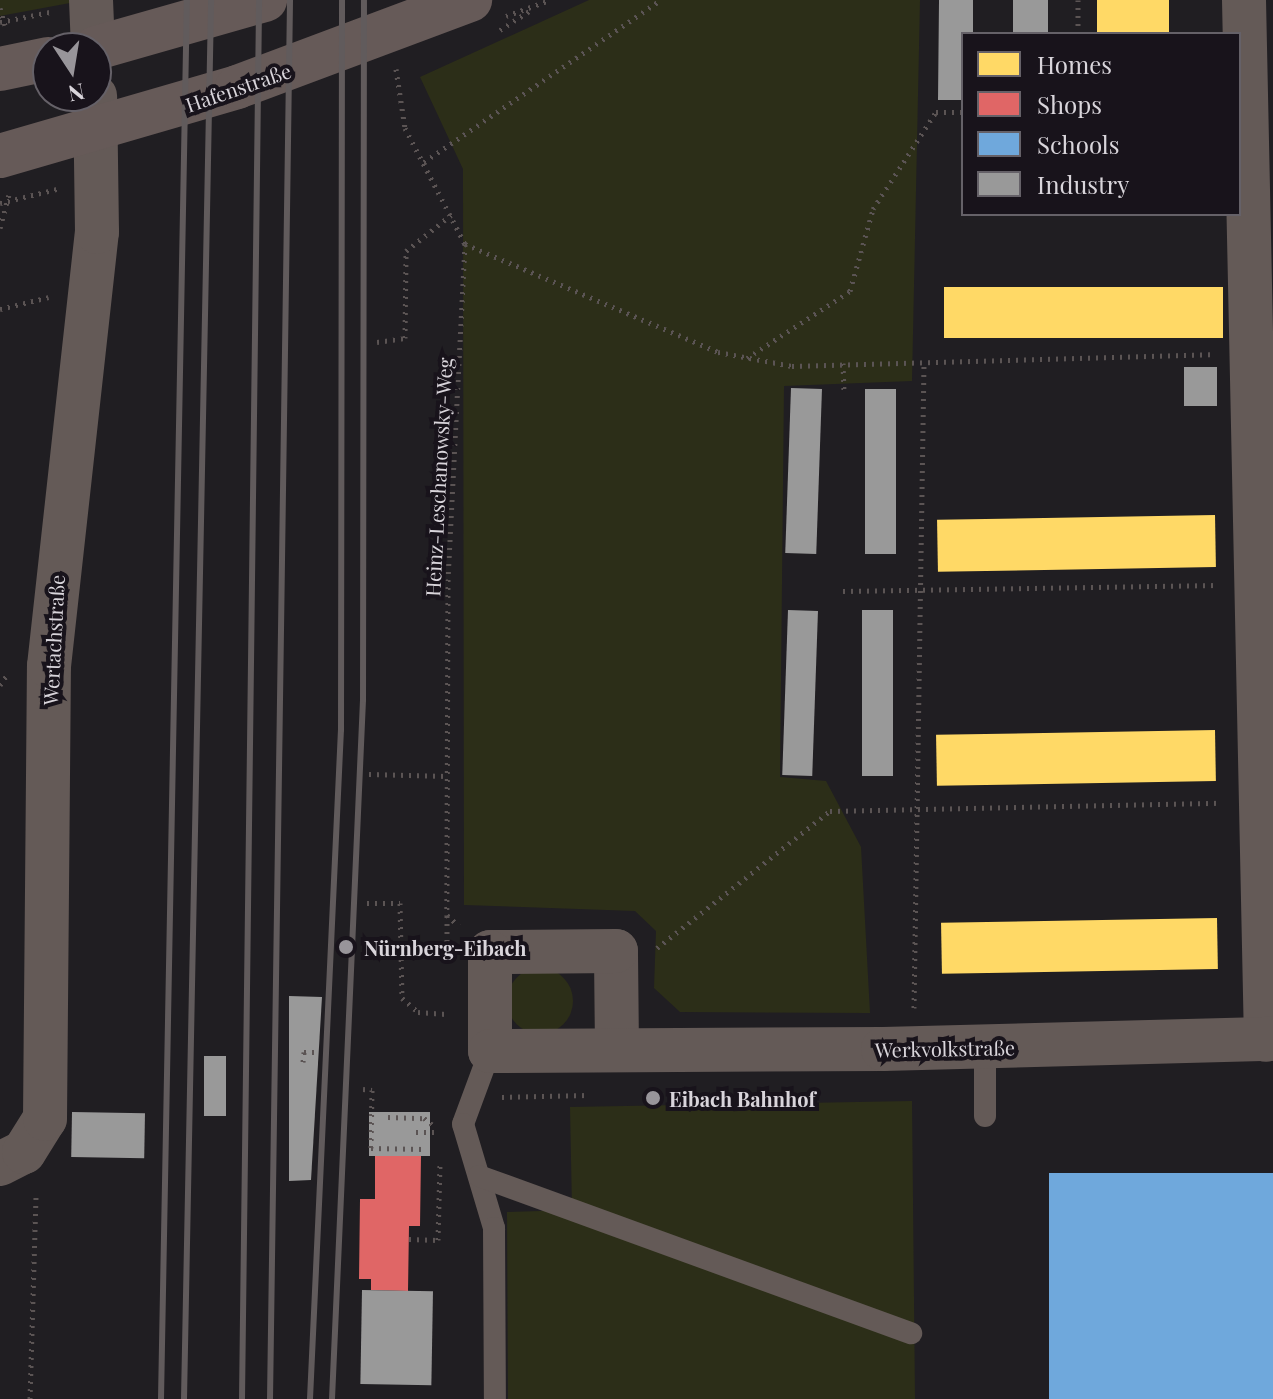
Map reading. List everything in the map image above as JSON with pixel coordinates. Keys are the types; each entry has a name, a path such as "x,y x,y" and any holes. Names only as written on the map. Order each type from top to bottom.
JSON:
{"main road":[{"path":"112,43 265,0"},
{"name":"Hafenstraße","path":"0,156 237,87 466,2"},
{"path":"0,69 32,62"}],"street":[{"path":"1244,0 1256,353 1270,1040"},
{"path":"91,1 93,32"},
{"name":"Wertachstraße","path":"37,1137 49,1076 50,646 99,178 96,112"},
{"path":"490,1051 490,952 616,951 617,1050"},
{"name":"Werkvolkstraße","path":"490,1051 913,1049 1270,1040"},
{"path":"0,1164 37,1137"}],"lane":[{"path":"985,1047 985,1116"},
{"path":"490,1051 452,1128 479,1176 494,1228 495,1399"},
{"path":"479,1176 911,1333"}],"path":[{"path":"424,162 661,0"},
{"path":"1078,0 1078,32"},
{"path":"0,22 91,1"},
{"name":"Heinz-Leschanowsky-Weg","path":"396,58 405,128 465,244 447,776 447,915 490,952"},
{"path":"746,359 850,291 873,209 936,112 961,112"},
{"path":"0,203 99,178"},
{"path":"377,342 405,338 406,251 451,215"},
{"path":"465,244 662,330 746,359 843,363 1256,353"},
{"path":"913,1049 924,361"},
{"path":"843,363 844,392"},
{"path":"843,591 1259,585"},
{"path":"369,774 447,776"},
{"path":"617,974 695,924 764,858 830,811 1263,803"},
{"path":"367,903 400,903 402,998 418,1012 446,1014"},
{"path":"303,1062 304,1052 319,1052"},
{"path":"363,1089 372,1090 371,1148 423,1149"},
{"path":"409,1239 438,1240 452,1128 496,1098 600,1095"},
{"path":"388,1117 424,1118"},
{"path":"30,1399 37,1137"}],"green space":[{"path":"0,0 70,0 70,3 0,16"},
{"path":"589,0 920,0 912,381 784,386 780,777 826,781 861,847 870,1013 680,1012 654,988 656,931 635,911 464,905 463,169 420,77"},
{"path":"533,968 547,968 559,973 568,982 573,1001 571,1014 564,1025 547,1034 533,1034 521,1029 512,1020 507,1008 507,994 512,982 521,973"},
{"path":"912,1101 915,1399 508,1399 507,1212 572,1210 570,1107"}],"building: Homes":[{"path":"1097,0 1169,0 1169,32 1097,32"},
{"path":"944,287 1223,287 1223,338 944,338"},
{"path":"1215,515 1216,567 938,572 937,520"},
{"path":"1215,730 1216,781 937,786 936,735"},
{"path":"1217,918 1218,969 942,974 941,923"}],"building: Shops":[{"path":"375,1156 421,1156 420,1226 409,1226 408,1291 371,1290 371,1279 359,1279 360,1199 375,1199"}],"building: Schools":[{"path":"1049,1173 1273,1173 1273,1399 1049,1399"}],"building: Industry":[{"path":"939,0 973,0 973,32 961,32 961,100 938,100"},
{"path":"1013,0 1048,0 1048,32 1013,32"},
{"path":"1184,367 1217,367 1217,406 1184,406"},
{"path":"791,388 822,389 816,554 785,553"},
{"path":"865,389 896,389 896,554 865,554"},
{"path":"788,610 818,611 812,776 782,775"},
{"path":"862,610 893,610 893,776 862,776"},
{"path":"289,996 322,997 311,1180 289,1181"},
{"path":"204,1056 226,1056 226,1116 204,1116"},
{"path":"72,1112 145,1113 144,1158 71,1157"},
{"path":"369,1112 430,1112 430,1156 369,1156"},
{"path":"362,1290 433,1291 431,1385 360,1384"}],"railway":[{"path":"161,1399 187,0"},
{"path":"184,1399 211,0"},
{"path":"242,1399 259,0"},
{"path":"270,1399 290,0"},
{"path":"310,1399 341,730 342,0"},
{"path":"332,1399 363,700 364,0"}],"place":[{"name":"Nürnberg-Eibach","path":"346,947"},
{"name":"Eibach Bahnhof","path":"653,1098"}]}
